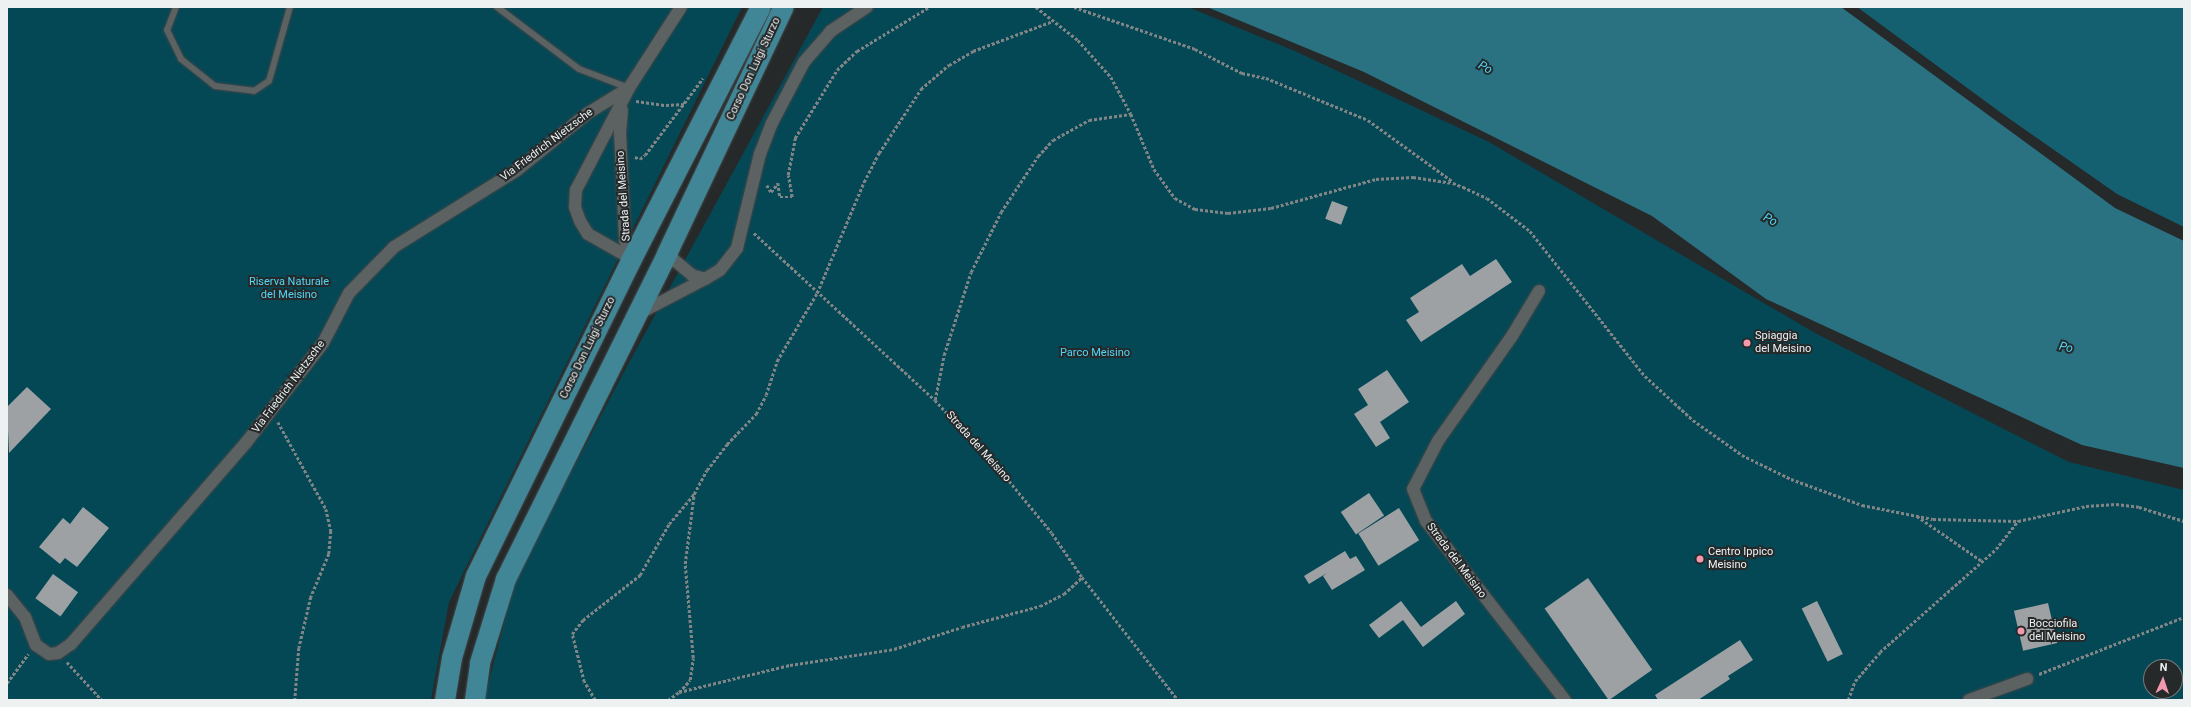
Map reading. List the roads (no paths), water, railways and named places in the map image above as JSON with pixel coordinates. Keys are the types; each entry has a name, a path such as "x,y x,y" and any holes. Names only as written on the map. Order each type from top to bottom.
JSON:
{"main road":[{"name":"Corso Don Luigi Sturzo","path":"445,700 452,658 476,576 632,259 761,7"},
{"name":"Corso Don Luigi Sturzo","path":"475,700 480,662 506,580 667,254 784,7"}],"street":[{"name":"Strada del Meisino","path":"632,259 588,234 580,222 575,207 576,190 581,176 622,104 629,88 681,7"},
{"path":"637,315 705,279 720,270 731,259 742,227 760,154 770,129 804,62 831,31 867,7"},
{"name":"Via Friedrich Nietzsche","path":"7,595 24,617 36,644 49,654 58,654 71,644 272,412 323,343 349,292 394,246 517,170 588,113 629,88"},
{"name":"Strada del Meisino","path":"622,104 620,132 625,240 632,259"},
{"path":"667,254 692,275 705,279"},
{"name":"Strada del Meisino","path":"1539,291 1512,336 1438,441 1413,489 1426,521 1565,700"},
{"path":"1969,700 2027,679"}],"lane":[{"path":"176,7 167,30 181,59 215,86 254,91 269,81 290,7"},
{"path":"497,7 579,69 629,88"}],"water":[{"name":"Po","path":"1207,7 1841,7 2115,208 2184,241 2184,468 2082,445 1766,299 1652,216 1364,72"}],"place":[{"name":"Spiaggia del Meisino","path":"1747,343"},
{"name":"Centro Ippico Meisino","path":"1700,559"},
{"name":"Bocciofila del Meisino","path":"2021,631"}],"park label":[{"name":"Riserva Naturale del Meisino","path":"289,289"},
{"name":"Parco Meisino","path":"1095,353"}]}
